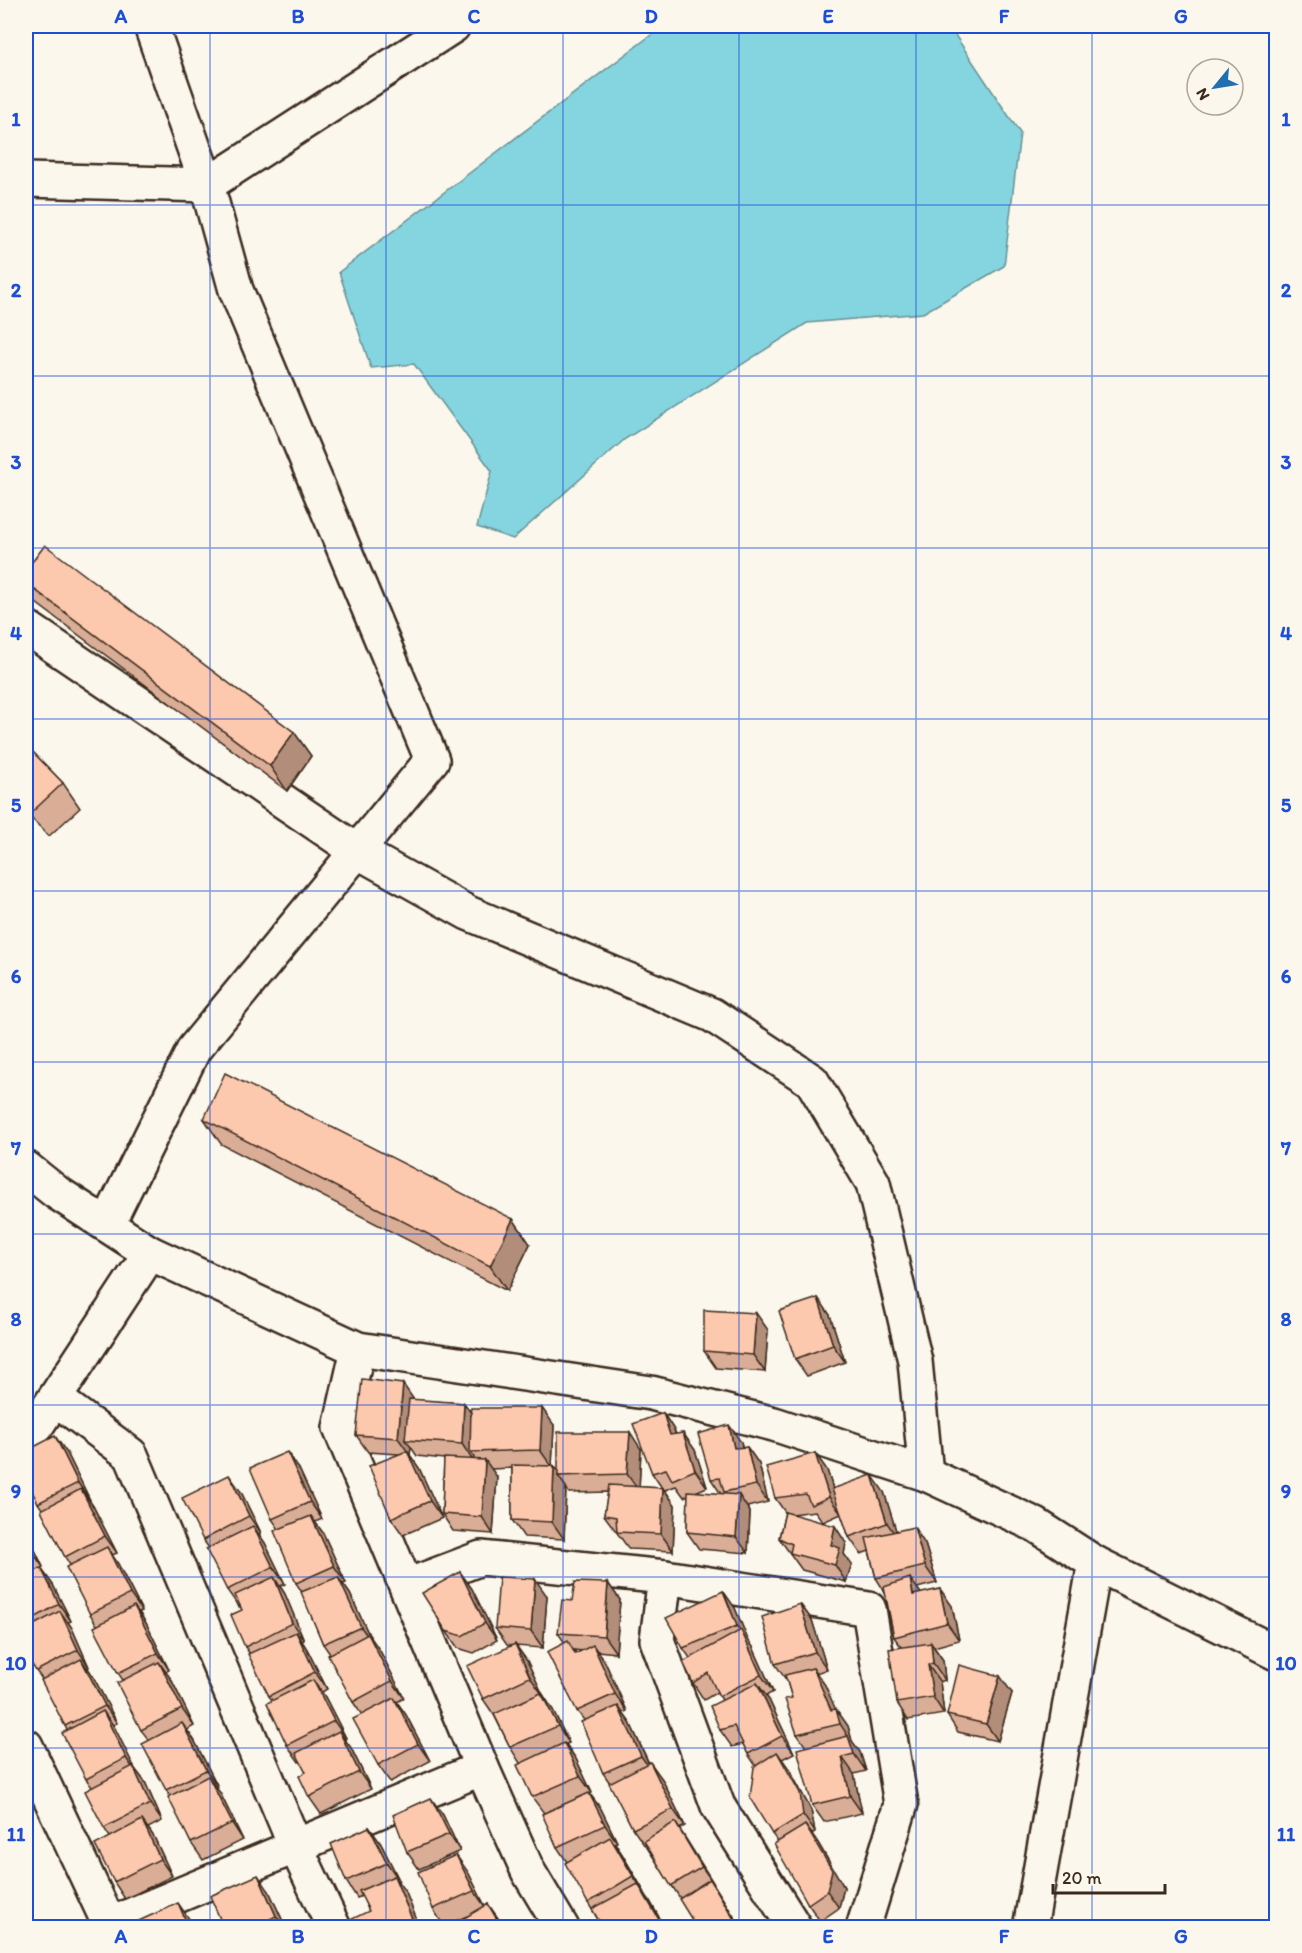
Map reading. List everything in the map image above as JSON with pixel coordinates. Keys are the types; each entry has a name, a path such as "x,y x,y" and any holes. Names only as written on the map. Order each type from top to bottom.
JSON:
{"street":[{"path":"107,1225 194,1049 432,760 236,290 207,185 151,26"},
{"path":"26,180 207,185 453,26"},
{"path":"26,627 357,851 468,913 712,1015 812,1081 873,1183 915,1361 926,1474"},
{"path":"26,1168 150,1253 358,1349 651,1393 774,1424 926,1474 1036,1525 1095,1563 1276,1653"},
{"path":"26,1442 150,1253"},
{"path":"358,1349 340,1428 482,1768 528,1871 562,1928"},
{"path":"56,1399 131,1455 295,1845 334,1928"},
{"path":"407,1586 481,1558 666,1577 869,1609 901,1804 863,1928"},
{"path":"1030,1928 1095,1563"},
{"path":"666,1577 657,1640 718,1806 795,1928"},
{"path":"26,1746 110,1926 295,1845 482,1768"}],"water":[{"path":"663,26 949,26 1020,133 1004,266 923,313 807,323 625,439 513,539 477,527 492,471 414,364 371,368 339,272"}],"building":[{"path":"45,545 294,732 270,766 26,583 26,570"},
{"path":"26,745 63,783 32,812 26,805"},
{"path":"225,1073 513,1219 490,1266 204,1119"},
{"path":"818,1298 833,1345 795,1359 779,1311"},
{"path":"704,1310 756,1313 753,1355 704,1351"},
{"path":"362,1379 403,1384 398,1438 356,1435"},
{"path":"409,1399 464,1403 462,1444 405,1440"},
{"path":"471,1408 542,1408 540,1450 470,1452"},
{"path":"663,1413 670,1435 683,1433 695,1470 672,1480 666,1469 652,1473 633,1424"},
{"path":"729,1425 734,1448 747,1447 756,1485 724,1492 720,1478 711,1479 698,1434"},
{"path":"558,1432 630,1432 627,1474 558,1476"},
{"path":"55,1436 78,1483 38,1503 26,1479 26,1451"},
{"path":"407,1451 430,1501 391,1518 369,1466"},
{"path":"287,1452 310,1502 272,1519 250,1468"},
{"path":"815,1453 829,1497 811,1505 806,1494 775,1498 766,1467"},
{"path":"444,1458 485,1460 482,1517 442,1514"},
{"path":"512,1465 554,1466 552,1522 512,1520"},
{"path":"229,1475 249,1516 203,1540 182,1498"},
{"path":"872,1475 887,1523 849,1537 832,1489"},
{"path":"609,1485 663,1488 661,1534 617,1532 616,1517 604,1515"},
{"path":"81,1489 105,1536 65,1557 41,1510"},
{"path":"688,1491 739,1495 736,1537 687,1532"},
{"path":"785,1512 835,1526 831,1545 840,1548 835,1565 790,1553 792,1544 779,1538"},
{"path":"311,1516 334,1566 296,1583 274,1531"},
{"path":"253,1526 273,1567 227,1590 206,1549"},
{"path":"914,1527 925,1566 876,1578 866,1538"},
{"path":"26,1538 31,1550 26,1554"},
{"path":"107,1547 130,1594 90,1614 66,1567"},
{"path":"41,1568 59,1604 26,1623 26,1576"},
{"path":"460,1572 485,1623 462,1636 446,1631 422,1593"},
{"path":"274,1577 292,1623 245,1647 231,1615 242,1610 235,1595"},
{"path":"338,1577 361,1627 323,1644 301,1592"},
{"path":"499,1577 535,1579 531,1631 495,1628"},
{"path":"910,1578 913,1595 940,1589 947,1623 894,1637 884,1587"},
{"path":"575,1582 608,1583 604,1636 558,1633 562,1600 572,1601"},
{"path":"723,1591 737,1626 683,1648 666,1618"},
{"path":"800,1604 815,1652 775,1664 762,1617"},
{"path":"134,1606 158,1653 118,1673 94,1627"},
{"path":"60,1611 78,1650 36,1671 26,1655 26,1629"},
{"path":"741,1630 761,1675 719,1696 708,1673 693,1683 683,1662"},
{"path":"296,1632 315,1672 269,1696 248,1654"},
{"path":"368,1634 392,1681 353,1702 328,1655"},
{"path":"568,1641 575,1654 593,1645 615,1694 577,1711 547,1652"},
{"path":"931,1643 933,1663 928,1665 933,1697 897,1703 889,1649"},
{"path":"515,1644 530,1677 483,1699 467,1666"},
{"path":"81,1659 105,1706 65,1726 41,1680"},
{"path":"159,1662 182,1709 141,1730 117,1683"},
{"path":"959,1665 1000,1676 986,1724 947,1715"},
{"path":"813,1668 831,1710 836,1709 840,1724 797,1734 785,1699 792,1698 785,1675"},
{"path":"313,1680 334,1721 287,1745 267,1703"},
{"path":"757,1683 782,1736 748,1754 734,1726 720,1730 710,1706"},
{"path":"541,1693 558,1726 510,1747 494,1714"},
{"path":"394,1698 418,1744 378,1765 353,1719"},
{"path":"618,1706 641,1756 603,1773 581,1722"},
{"path":"103,1711 126,1758 86,1779 62,1733"},
{"path":"182,1723 206,1770 166,1790 142,1744"},
{"path":"339,1731 359,1772 309,1797 299,1776 306,1772 296,1753"},
{"path":"848,1736 854,1754 842,1757 850,1796 812,1805 797,1749"},
{"path":"564,1743 580,1776 532,1797 517,1765"},
{"path":"777,1752 800,1793 803,1815 772,1834 750,1798 754,1767"},
{"path":"650,1762 673,1809 633,1829 609,1783"},
{"path":"133,1766 150,1804 104,1828 85,1791"},
{"path":"208,1776 232,1823 191,1843 168,1797"},
{"path":"589,1793 605,1825 557,1847 542,1814"},
{"path":"431,1798 449,1834 407,1852 393,1815"},
{"path":"142,1820 160,1859 114,1882 95,1845"},
{"path":"675,1822 702,1867 671,1886 644,1841"},
{"path":"805,1825 832,1870 827,1891 808,1904 774,1844"},
{"path":"369,1827 387,1863 346,1881 331,1844"},
{"path":"610,1837 633,1876 588,1903 565,1863"},
{"path":"456,1855 474,1891 433,1909 418,1872"},
{"path":"258,1875 276,1916 252,1928 224,1928 210,1896"},
{"path":"394,1876 414,1924 407,1928 356,1928 352,1919 369,1911 359,1891"},
{"path":"710,1879 737,1924 732,1928 697,1928 679,1899"},
{"path":"638,1884 661,1923 653,1928 603,1928 592,1909"},
{"path":"178,1903 189,1928 131,1928 130,1925"},
{"path":"488,1904 502,1928 447,1928"}]}
